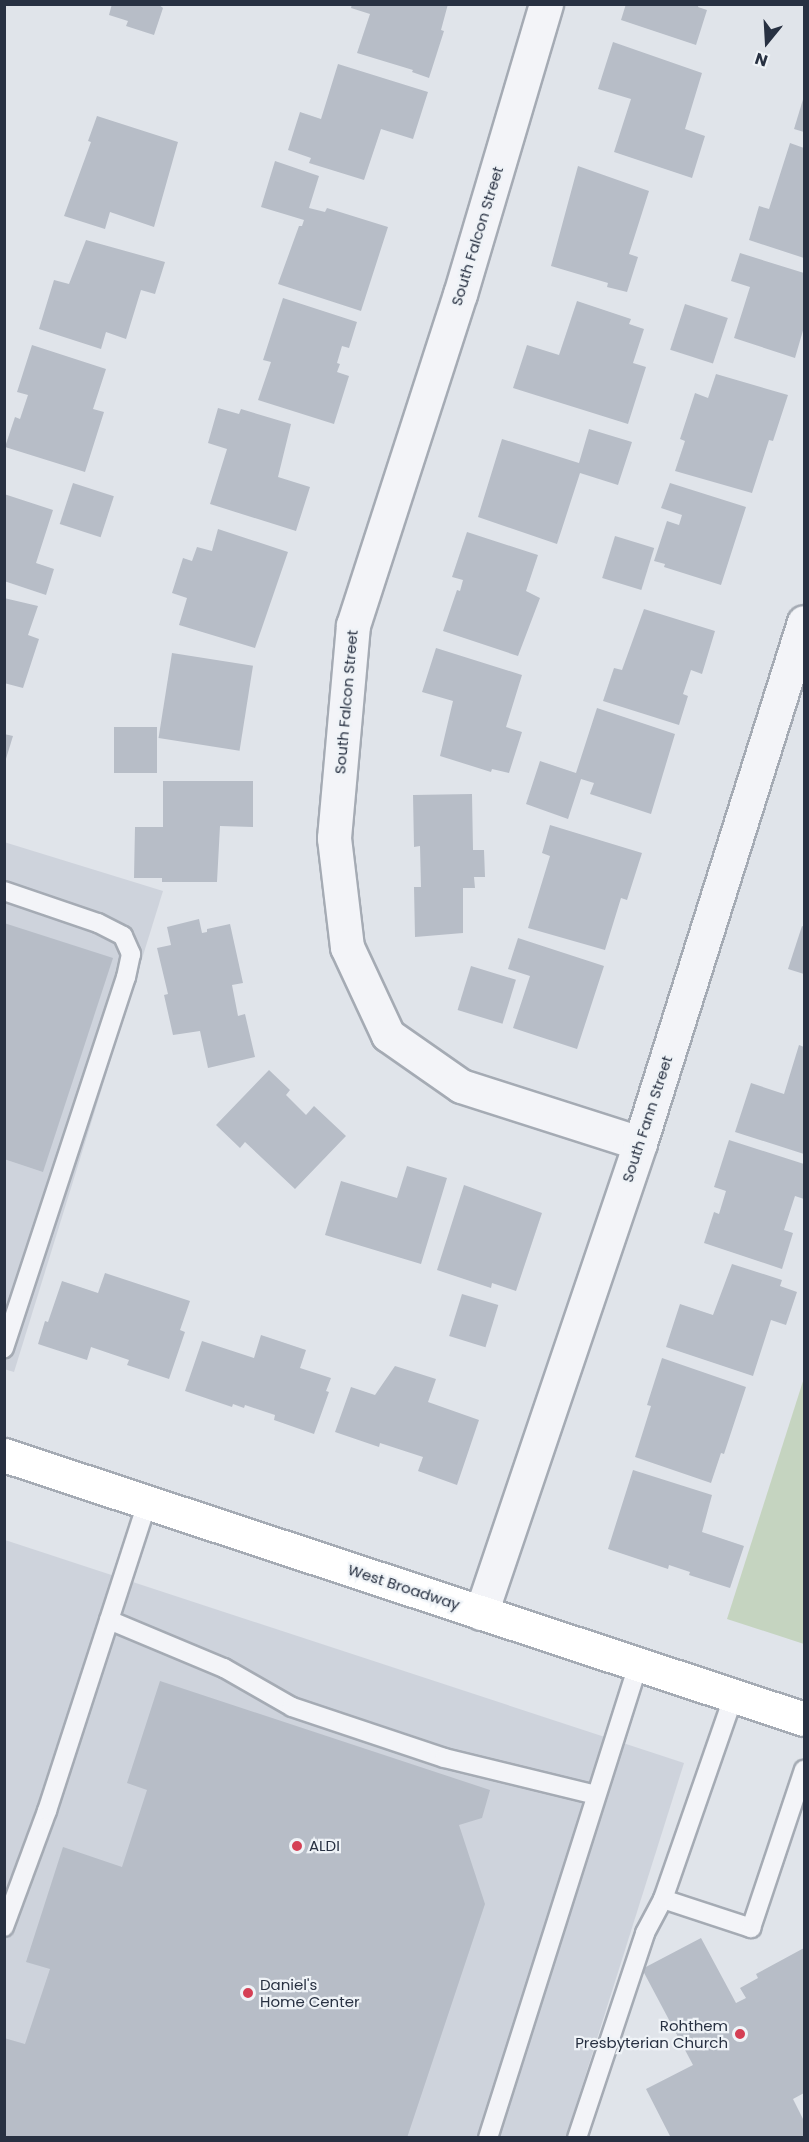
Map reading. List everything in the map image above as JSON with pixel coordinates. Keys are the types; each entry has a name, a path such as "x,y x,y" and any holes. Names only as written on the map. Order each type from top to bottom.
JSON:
{"main road":[{"name":"West Broadway","path":"4,1455 804,1719"}],"street":[{"name":"South Falcon Street","path":"546,4 460,294 353,625 334,838 347,947 388,1035 461,1086 640,1143"},
{"name":"South Fann Street","path":"481,1613 640,1143 804,622"}],"lane":[{"path":"4,891 98,923 123,936 130,954 126,977 4,1349"},
{"path":"6,1917 47,1811 147,1503"},
{"path":"109,1620 224,1668 291,1707 444,1758 596,1795"},
{"path":"488,2138 638,1664"},
{"path":"577,2138 645,1933 663,1899 734,1695"},
{"path":"663,1899 751,1928 804,1770"}],"shaded area":[{"path":"4,842 163,891 14,1372 4,1369"},
{"path":"5,1540 684,1763 566,2137 5,2138"}],"green space":[{"path":"804,1378 804,1644 727,1619"}],"building":[{"path":"112,4 158,4 163,8 154,35 126,26 128,21 109,15"},
{"path":"352,4 448,4 441,30 444,31 429,78 412,72 413,70 357,53 370,14 351,8"},
{"path":"626,4 699,4 698,7 707,10 696,45 621,20"},
{"path":"613,42 702,73 685,129 705,136 692,178 614,152 631,99 598,89"},
{"path":"338,64 428,92 413,139 381,129 364,180 309,163 311,158 288,150 300,112 321,119"},
{"path":"804,96 804,132 794,129"},
{"path":"97,116 178,142 154,227 110,212 105,229 64,216 91,142 88,141"},
{"path":"790,143 804,148 804,258 749,240 759,206 769,209"},
{"path":"275,161 319,176 309,208 325,212 327,208 388,227 361,311 278,284 299,226 302,226 304,220 261,207"},
{"path":"578,166 649,191 629,254 638,257 627,292 607,287 608,283 551,266"},
{"path":"86,240 165,262 155,294 141,290 126,339 106,332 101,349 39,329 54,280 69,284"},
{"path":"740,253 804,273 804,327 795,358 734,338 750,287 731,281"},
{"path":"283,298 357,322 349,348 342,346 337,363 340,364 337,372 349,376 334,424 258,400 271,362 263,360"},
{"path":"577,301 631,319 629,324 644,329 633,363 646,367 628,424 513,388 527,345 559,355"},
{"path":"685,304 728,318 713,364 670,350"},
{"path":"32,345 106,369 93,409 104,412 85,472 5,447 15,417 20,419 28,395 17,392"},
{"path":"716,374 788,395 773,441 769,440 752,493 675,471 685,441 680,439 695,393 708,398"},
{"path":"218,408 239,414 241,409 291,424 278,477 310,487 296,531 210,504 227,449 208,443"},
{"path":"589,429 632,442 618,485 580,473 557,544 478,517 502,439 579,463"},
{"path":"73,483 114,496 101,537 60,524"},
{"path":"670,483 746,507 721,585 664,567 665,564 654,561 667,521 679,525 682,515 661,508"},
{"path":"4,494 53,510 36,563 54,569 46,595 4,581"},
{"path":"218,529 288,552 255,648 179,625 187,598 172,593 183,558 192,561 197,547 212,551"},
{"path":"467,532 538,555 526,591 540,598 518,656 443,631 457,590 460,591 463,580 452,577"},
{"path":"615,536 654,548 641,590 602,578"},
{"path":"4,598 38,606 28,635 39,639 23,688 4,683"},
{"path":"644,609 715,631 702,674 691,670 683,694 688,696 679,725 603,701 614,668 622,670"},
{"path":"436,648 522,675 506,727 522,732 509,773 492,769 491,772 440,756 453,701 422,692"},
{"path":"172,653 253,666 240,751 159,738"},
{"path":"597,708 675,734 651,814 590,794 594,783 581,779 568,819 526,804 540,761 576,773"},
{"path":"114,727 157,727 157,773 114,773"},
{"path":"4,734 13,736 5,762 4,762"},
{"path":"163,781 253,781 253,827 220,826 217,882 162,882 162,878 134,878 135,827 163,827"},
{"path":"472,794 473,850 484,850 485,877 474,877 475,888 463,888 463,933 415,937 414,887 421,887 420,846 414,847 413,795"},
{"path":"550,825 642,853 627,900 621,898 605,950 528,928 550,856 542,853"},
{"path":"199,919 202,933 207,932 207,929 230,924 243,983 232,985 238,1016 245,1014 255,1057 208,1068 200,1031 173,1035 164,995 168,994 157,948 171,945 167,927"},
{"path":"4,923 113,958 43,1172 4,1159"},
{"path":"802,926 804,927 804,974 788,969"},
{"path":"518,938 604,966 577,1049 513,1028 530,976 508,969"},
{"path":"471,966 516,980 502,1024 458,1010"},
{"path":"799,1045 804,1047 804,1154 735,1132 751,1083 784,1094"},
{"path":"269,1070 290,1090 286,1095 306,1115 314,1106 346,1136 295,1189 245,1142 240,1148 216,1125"},
{"path":"729,1140 804,1164 804,1199 795,1196 784,1230 793,1233 782,1269 704,1243 714,1212 719,1214 726,1191 714,1187"},
{"path":"407,1166 447,1178 421,1264 325,1235 341,1181 397,1198"},
{"path":"464,1185 542,1213 516,1291 492,1283 491,1288 437,1270"},
{"path":"732,1264 782,1280 780,1286 797,1292 786,1325 771,1320 753,1376 666,1347 680,1304 713,1315"},
{"path":"105,1273 190,1301 180,1330 185,1332 169,1379 127,1365 129,1360 91,1347 87,1360 38,1344 62,1281 98,1293"},
{"path":"462,1294 498,1305 485,1347 449,1336"},
{"path":"261,1335 306,1350 300,1368 331,1378 326,1391 329,1392 314,1434 274,1420 275,1415 245,1405 244,1408 233,1404 232,1407 185,1391 202,1341 254,1358"},
{"path":"662,1358 746,1387 724,1454 721,1453 711,1483 635,1457 651,1406 647,1405"},
{"path":"395,1366 436,1379 428,1402 479,1420 457,1485 418,1471 423,1457 380,1443 379,1447 335,1432 351,1387 375,1395"},
{"path":"633,1470 712,1495 702,1532 744,1546 730,1588 689,1575 690,1572 669,1565 668,1569 608,1549"},
{"path":"160,1681 490,1790 482,1818 459,1825 485,1904 407,2138 4,2138 4,2038 25,2044 50,1969 26,1962 63,1847 122,1867 147,1790 127,1783"},
{"name":"Rohthem Presbyterian Church","path":"701,1938 736,2003 746,1998 740,1988 758,1978 756,1974 804,1948 804,2093 793,2099 804,2121 804,2138 671,2138 646,2089 693,2065 642,1969"}],"place":[{"name":"ALDI","path":"297,1846"},
{"name":"Daniel's Home Center","path":"248,1993"},
{"name":"Rohthem Presbyterian Church","path":"740,2034"}]}
